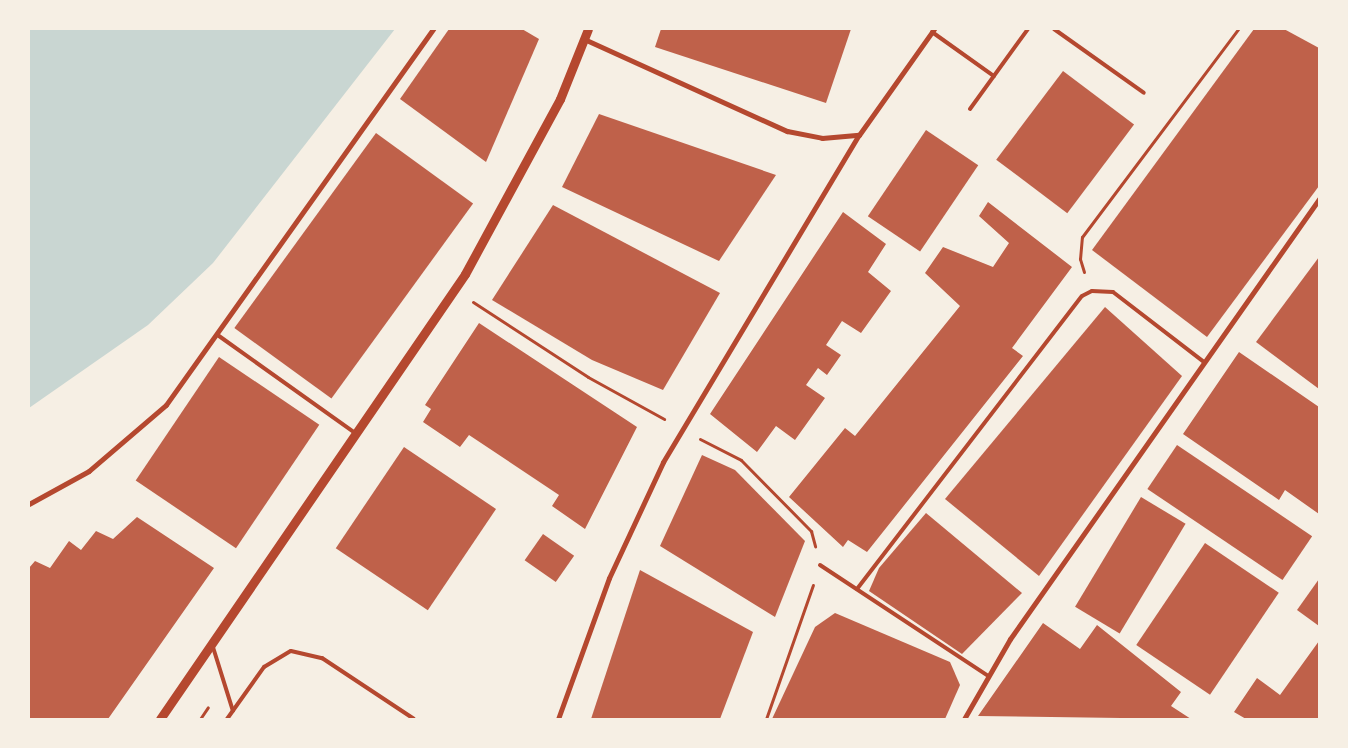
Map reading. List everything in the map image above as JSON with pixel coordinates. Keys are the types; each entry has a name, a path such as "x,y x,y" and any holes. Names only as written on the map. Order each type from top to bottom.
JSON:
{"street":[{"path":"29,504 89,471 130,440 166,405 219,336 433,29"},
{"path":"160,719 454,290 524,171 588,29"},
{"path":"558,719 609,578 681,429 859,135 933,30"},
{"path":"584,39 786,131 822,138 859,135"},
{"path":"964,719 987,675 1319,199"}],"lane":[{"path":"970,109 1028,29"},
{"path":"1054,29 1144,93"},
{"path":"933,30 994,76"},
{"path":"857,589 1075,304 1092,291 1118,295 1204,362"},
{"path":"219,336 357,434"},
{"path":"820,564 987,675"},
{"path":"212,644 233,711"},
{"path":"228,719 276,657 308,651 414,719"}],"path":[{"path":"1092,291 1080,258 1082,237 1238,29"},
{"path":"454,290 588,377 740,460 811,531 820,564 766,719"}],"shaded area":[{"path":"29,29 395,29 213,263 148,325 29,408"}],"building":[{"path":"449,29 522,29 539,39 486,162 400,99"},
{"path":"661,29 851,29 826,103 655,47"},
{"path":"1254,29 1284,29 1319,48 1319,186 1207,337 1092,250"},
{"path":"1063,71 1134,125 1067,213 996,160"},
{"path":"599,114 776,175 719,261 562,187"},
{"path":"926,130 978,165 920,251 868,216"},
{"path":"376,133 473,204 331,399 234,328"},
{"path":"988,202 1072,267 1012,348 1023,356 867,552 848,540 843,547 789,497 845,428 855,436 960,306 925,273 943,247 993,267 1009,243 979,216"},
{"path":"553,205 720,293 663,390 592,360 492,300"},
{"path":"843,212 886,244 868,272 891,291 861,333 842,321 826,345 841,355 827,375 818,368 806,385 825,398 795,440 776,426 757,452 710,414"},
{"path":"1319,257 1319,389 1256,342"},
{"path":"1105,307 1182,376 1039,576 945,499"},
{"path":"479,323 637,427 585,529 552,506 559,495 469,435 460,447 423,422 431,409 425,405"},
{"path":"1239,352 1319,407 1319,514 1285,490 1279,500 1183,434"},
{"path":"219,357 319,425 236,548 136,481"},
{"path":"1177,445 1312,536 1282,580 1147,489"},
{"path":"404,447 496,509 428,610 336,548"},
{"path":"702,455 735,470 805,541 775,617 660,546"},
{"path":"1141,497 1186,524 1120,633 1075,607"},
{"path":"926,513 1022,593 962,654 869,591 879,568"},
{"path":"137,517 214,568 108,719 29,719 29,568 35,561 50,568 69,541 81,550 96,531 113,539"},
{"path":"543,534 574,556 556,582 525,560"},
{"path":"1205,543 1279,593 1210,695 1136,645"},
{"path":"640,570 753,632 720,719 591,719"},
{"path":"1319,579 1319,626 1297,610"},
{"path":"835,613 950,662 960,685 945,719 772,719 815,627"},
{"path":"1043,623 1080,649 1097,625 1181,692 1171,706 1191,719 978,716"},
{"path":"1319,641 1319,719 1246,719 1234,712 1257,678 1280,695"}]}
